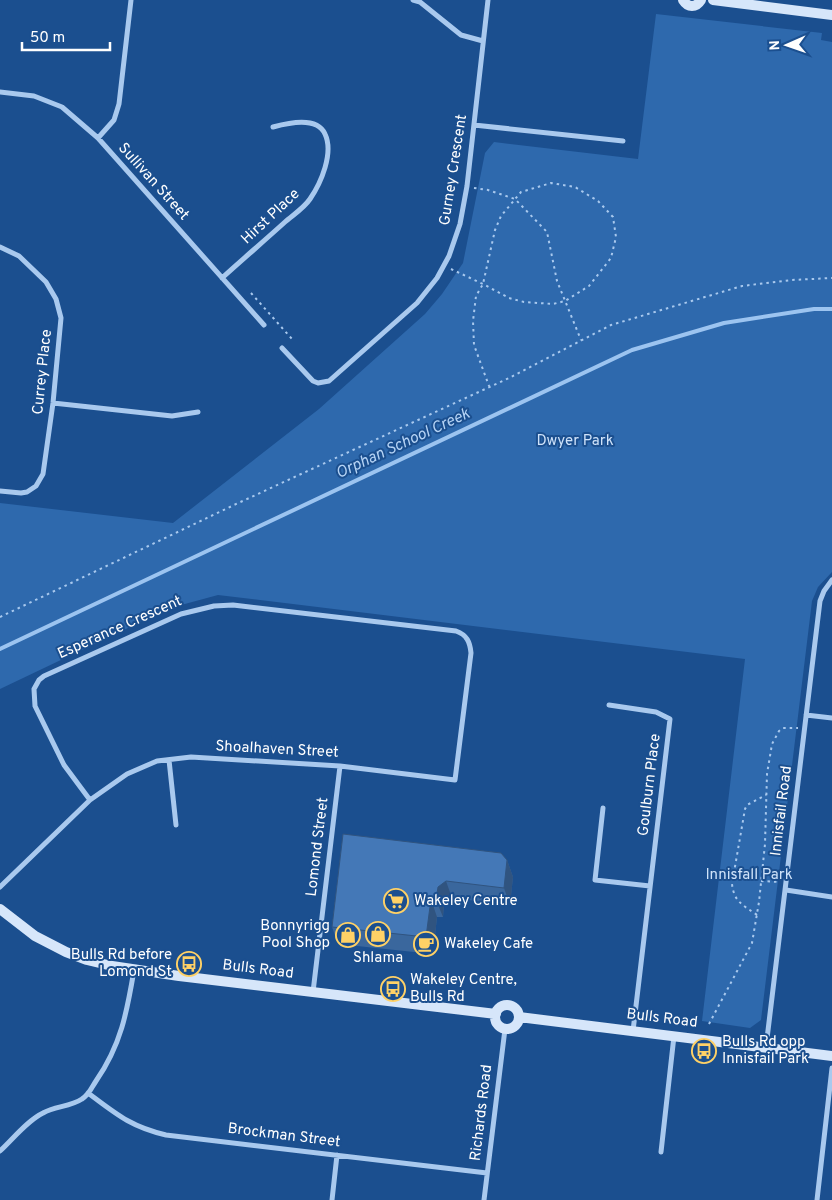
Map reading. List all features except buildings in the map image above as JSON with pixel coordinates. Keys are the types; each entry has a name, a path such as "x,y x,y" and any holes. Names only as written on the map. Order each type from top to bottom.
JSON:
{"street":[{"path":"98,138 114,120 120,104 131,0"},
{"path":"413,0 420,2 461,35 482,40"},
{"name":"Gurney Crescent","path":"282,348 313,381 318,384 329,381 413,307 427,291 444,266 460,224 467,186 488,0"},
{"path":"683,0 687,5 693,6 701,0"},
{"path":"713,0 832,15"},
{"name":"Sullivan Street","path":"0,92 34,96 62,107 98,138 264,325"},
{"name":"Hirst Place","path":"222,278 309,200 321,180 328,143 325,132 316,125 300,122 273,126"},
{"path":"474,125 623,141"},
{"name":"Currey Place","path":"0,247 20,256 46,282 56,299 60,318 53,403 43,474 32,490 21,493 0,491"},
{"path":"53,403 172,416 198,412"},
{"name":"Innisfail Road","path":"766,1047 820,600 832,580"},
{"name":"Esperance Crescent","path":"90,800 64,765 35,706 34,690 39,680 44,676 175,616 199,609 234,605 456,631 464,634 467,638"},
{"name":"Shoalhaven Street","path":"0,887 90,800 127,774 157,761 191,757 340,766 455,780 471,653 467,638"},
{"name":"Goulburn Place","path":"610,705 656,712 670,719 633,1031"},
{"path":"806,715 832,718"},
{"path":"169,760 176,825"},
{"name":"Lomond Street","path":"313,992 340,766"},
{"path":"603,808 595,880 650,886"},
{"path":"786,890 832,896"},
{"name":"Bulls Road","path":"0,909 35,936 66,952 87,960 134,970 496,1014"},
{"path":"0,1151 41,1113 73,1104 84,1098 88,1093 106,1066 121,1033 128,1008 134,970"},
{"path":"511,1006 517,1010 519,1017 515,1026 505,1029 498,1025 496,1014 500,1008 511,1006"},
{"name":"Bulls Road","path":"519,1017 832,1056"},
{"name":"Richards Road","path":"484,1200 505,1029"},
{"path":"661,1152 674,1035"},
{"path":"817,1200 832,1068"},
{"name":"Brockman Street","path":"88,1093 124,1120 140,1128 155,1132 487,1173"},
{"path":"332,1200 337,1155"}],"path":[{"path":"444,266 483,284 509,298 524,302 554,304 565,301 589,286 611,258 616,237 613,217 598,201 575,188 551,183 521,192 500,216 483,284 476,296 473,321 474,344 489,387"},
{"path":"467,186 488,190 515,199 547,232 557,281 581,340"},
{"path":"0,617 234,505 489,387 611,325 742,286 792,280 832,278"},
{"path":"251,293 292,339"},
{"path":"709,1024 752,942 765,844 767,774 772,744 779,731 783,728 805,727"},
{"path":"757,915 744,906 734,895 732,884 745,809 748,804 766,795"},
{"path":"761,881 786,882"}],"green space":[{"name":"Dwyer Park","path":"656,14 822,33 821,40 832,42 832,572 818,587 812,601 761,1020 750,1028 702,1021 745,659 218,595 170,608 0,689 0,503 173,523 319,409 425,314 442,294 463,263 485,153 494,142 638,159"}],"waterway":[{"name":"Orphan School Creek","path":"0,649 632,350 724,323 814,309 832,309"}],"place":[{"name":"Wakeley Centre","path":"396,901"},
{"name":"Shlama","path":"378,934"},
{"name":"Bonnyrigg Pool Shop","path":"348,935"},
{"name":"Wakeley Cafe","path":"426,944"},
{"name":"Bulls Rd before Lomond St","path":"189,964"},
{"name":"Wakeley Centre, Bulls Rd","path":"393,989"},
{"name":"Bulls Rd opp Innisfail Park","path":"704,1051"}],"park label":[{"name":"Innisfall Park","path":"749,875"}]}
